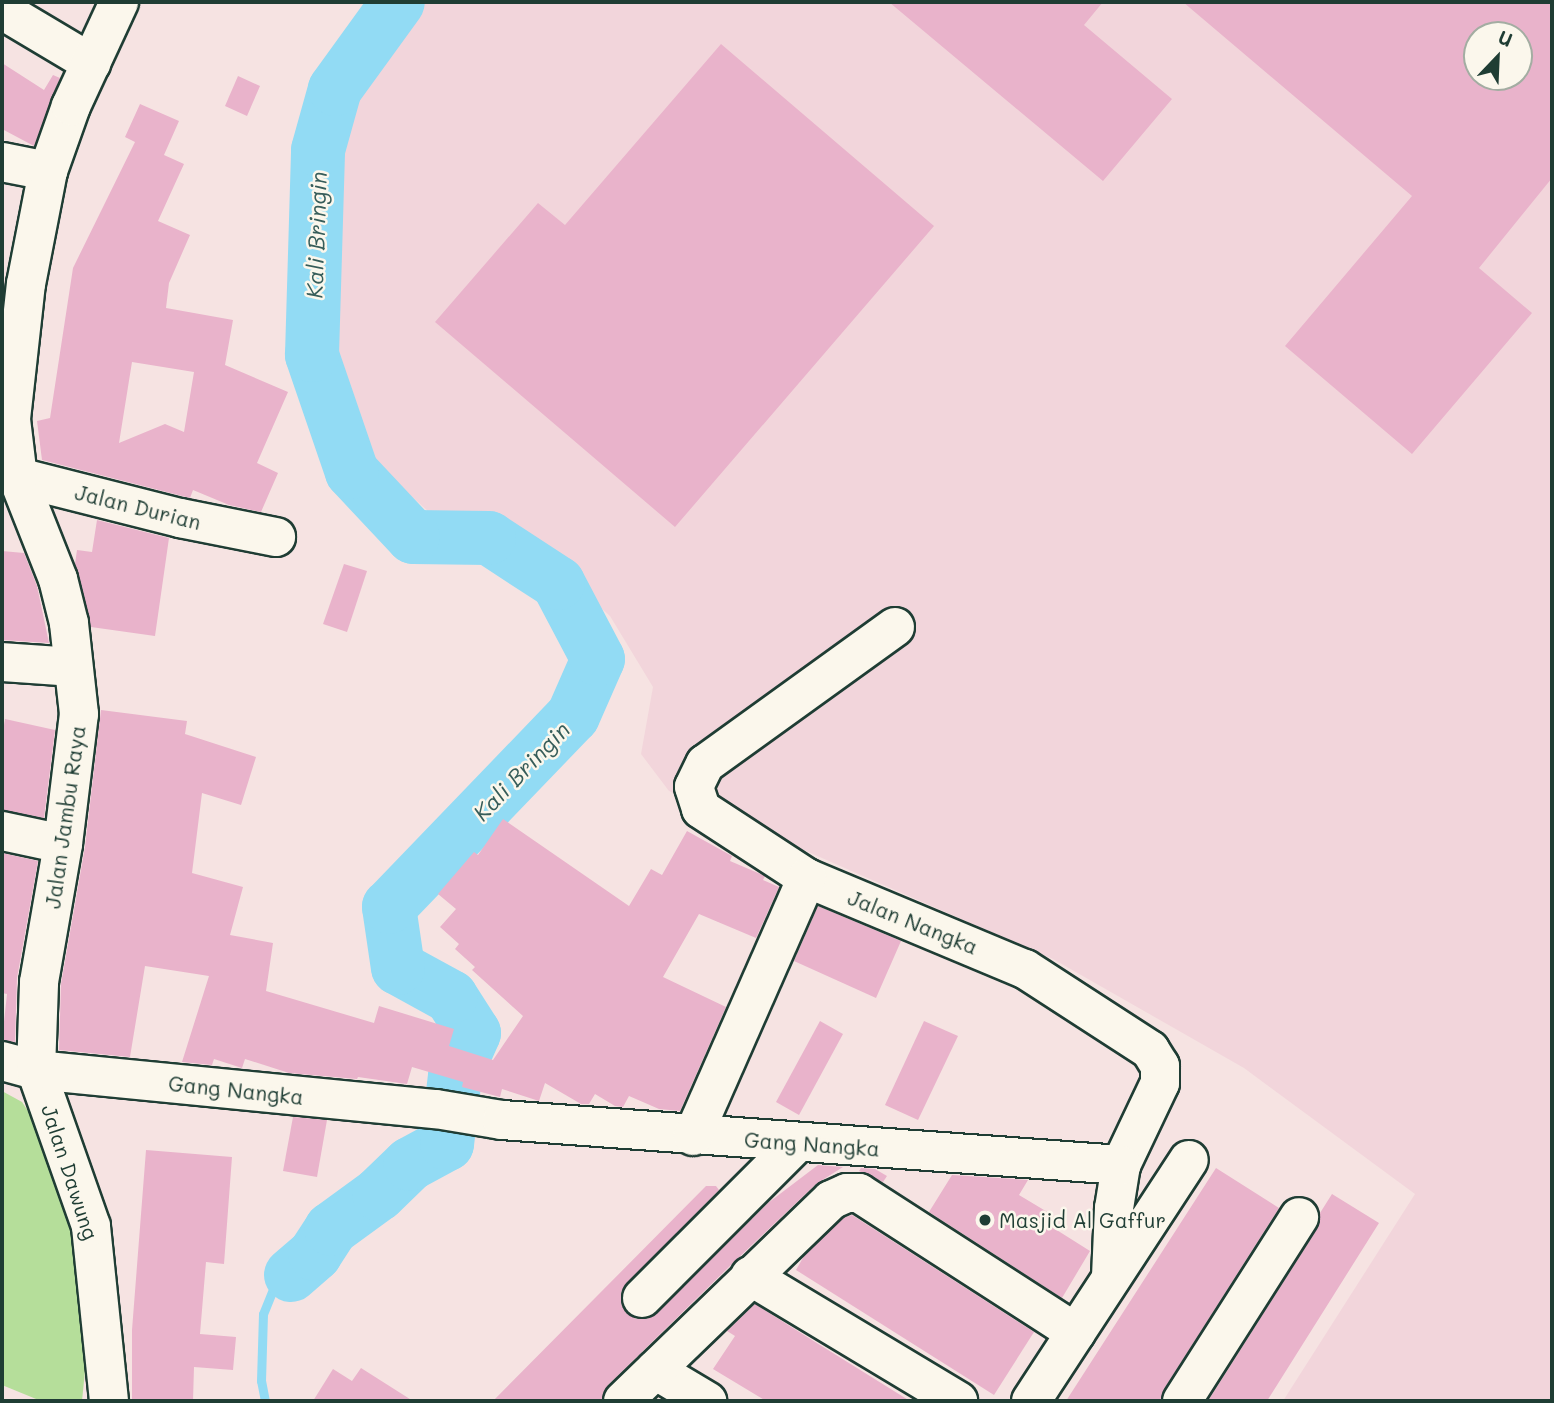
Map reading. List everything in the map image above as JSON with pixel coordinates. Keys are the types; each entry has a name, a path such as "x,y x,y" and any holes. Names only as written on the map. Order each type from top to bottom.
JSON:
{"street":[{"name":"Jalan Jambu Raya","path":"19,1065 64,844 79,714 69,623 58,579 10,475 17,344 48,171 91,62 119,2"},
{"path":"2,10 91,62"},
{"path":"2,162 48,171"},
{"name":"Jalan Durian","path":"10,475 180,519 276,537"},
{"name":"Jalan Nangka","path":"895,627 705,764 694,787 701,809 807,878 1025,969 1150,1050 1160,1066 1160,1083 1122,1165 1114,1208 1111,1278"},
{"path":"2,662 73,667"},
{"path":"2,831 64,844"},
{"path":"694,1136 807,878"},
{"name":"Gang Nangka","path":"19,1065 436,1109 502,1120 1122,1165"},
{"name":"Jalan Dawung","path":"19,1065 91,1226 109,1401"},
{"path":"642,1298 797,1143"},
{"path":"1031,1401 1189,1160"},
{"path":"623,1401 831,1200 847,1193 859,1193 1076,1334"},
{"path":"1182,1401 1299,1217"},
{"path":"750,1276 958,1401"},
{"path":"655,1370 707,1401"}],"shaded area":[{"path":"419,2 1552,2 1552,1401 1283,1401 1415,1194 1244,1068 1053,959 669,791 641,754 653,687 610,616 558,570 498,534 440,522 376,464 334,367 338,147 376,62"}],"green space":[{"path":"2,1091 22,1102 38,1126 77,1246 85,1371 82,1401 41,1401 2,1385"}],"building":[{"path":"889,2 1103,2 1084,25 1172,99 1103,181"},
{"path":"1183,2 1552,2 1552,178 1479,268 1532,313 1412,454 1285,346 1412,196"},
{"path":"721,44 934,226 675,527 435,322 538,203 565,225"},
{"path":"2,63 44,90 53,75 60,78 34,146 2,129"},
{"path":"238,76 260,86 247,116 225,106"},
{"path":"140,104 179,121 164,155 184,164 158,221 190,235 169,283 166,308 233,320 225,365 288,392 257,463 278,473 261,512 229,505 193,490 190,498 42,460 37,421 50,418 73,268 135,142 125,137","holes":["132,362 194,372 184,432 165,424 119,443"]},
{"path":"97,520 169,538 155,636 91,627 75,564 77,550 92,552"},
{"path":"2,551 24,553 37,586 49,643 2,640"},
{"path":"344,564 367,571 347,632 323,624"},
{"path":"101,710 187,721 185,734 256,757 241,805 202,793 192,873 243,887 230,935 273,943 266,991 374,1023 379,1006 454,1029 449,1046 493,1060 523,1016 472,970 475,967 455,949 459,944 440,927 456,909 438,894 474,852 478,855 503,819 629,906 651,869 662,875 687,831 732,856 730,861 765,876 763,880 779,887 756,938 699,914 663,977 726,1007 680,1111 659,1109 629,1096 623,1107 615,1106 595,1094 589,1104 581,1104 545,1083 539,1101 502,1089 500,1097 462,1087 463,1082 412,1067 407,1084 358,1077 289,1073 245,1059 242,1068 214,1059 212,1065 182,1062 209,976 145,966 130,1057 59,1050 61,984 85,847"},
{"path":"5,719 55,730 44,818 2,810 2,737"},
{"path":"2,853 38,861 17,978 15,1042 2,1040 7,994 2,993"},
{"path":"818,906 901,941 876,998 794,961"},
{"path":"820,1021 843,1034 799,1115 776,1102"},
{"path":"924,1021 958,1036 918,1120 885,1105"},
{"path":"293,1117 327,1120 317,1177 283,1171"},
{"path":"146,1150 232,1157 224,1264 206,1262 200,1334 236,1337 233,1370 194,1367 193,1401 132,1401 132,1330"},
{"path":"818,1165 843,1167 816,1184 732,1264 608,1385 602,1401 493,1401 706,1186 716,1186 719,1190 621,1292 621,1304 626,1313 636,1319 647,1319 657,1313 768,1203"},
{"path":"861,1168 875,1169 887,1176 883,1182 859,1171"},
{"path":"1216,1168 1279,1208 1164,1389 1160,1401 1066,1401"},
{"name":"Masjid Al Gaffur","path":"952,1175 1028,1180 1019,1195 1049,1213 1044,1222 1090,1251 1062,1298 929,1212"},
{"path":"1332,1194 1379,1223 1267,1401 1208,1401 1317,1229 1320,1213"},
{"path":"852,1215 1034,1332 994,1395 796,1270 804,1256 843,1218"},
{"path":"755,1304 910,1401 766,1401 713,1369 735,1336 727,1331"},
{"path":"361,1368 413,1401 313,1401 333,1369 352,1381"}],"waterway":[{"name":"Kali Bringin","path":"291,1275 315,1254 331,1229 379,1194 410,1164 447,1144 455,1076 474,1033 451,997 398,968 389,907 573,716 598,659 558,583 489,538 413,537 352,472 312,355 318,150 335,89 398,2"},
{"path":"265,1401 261,1381 263,1314 273,1289 291,1275"}],"place":[{"name":"Masjid Al Gaffur","path":"985,1220"}]}
